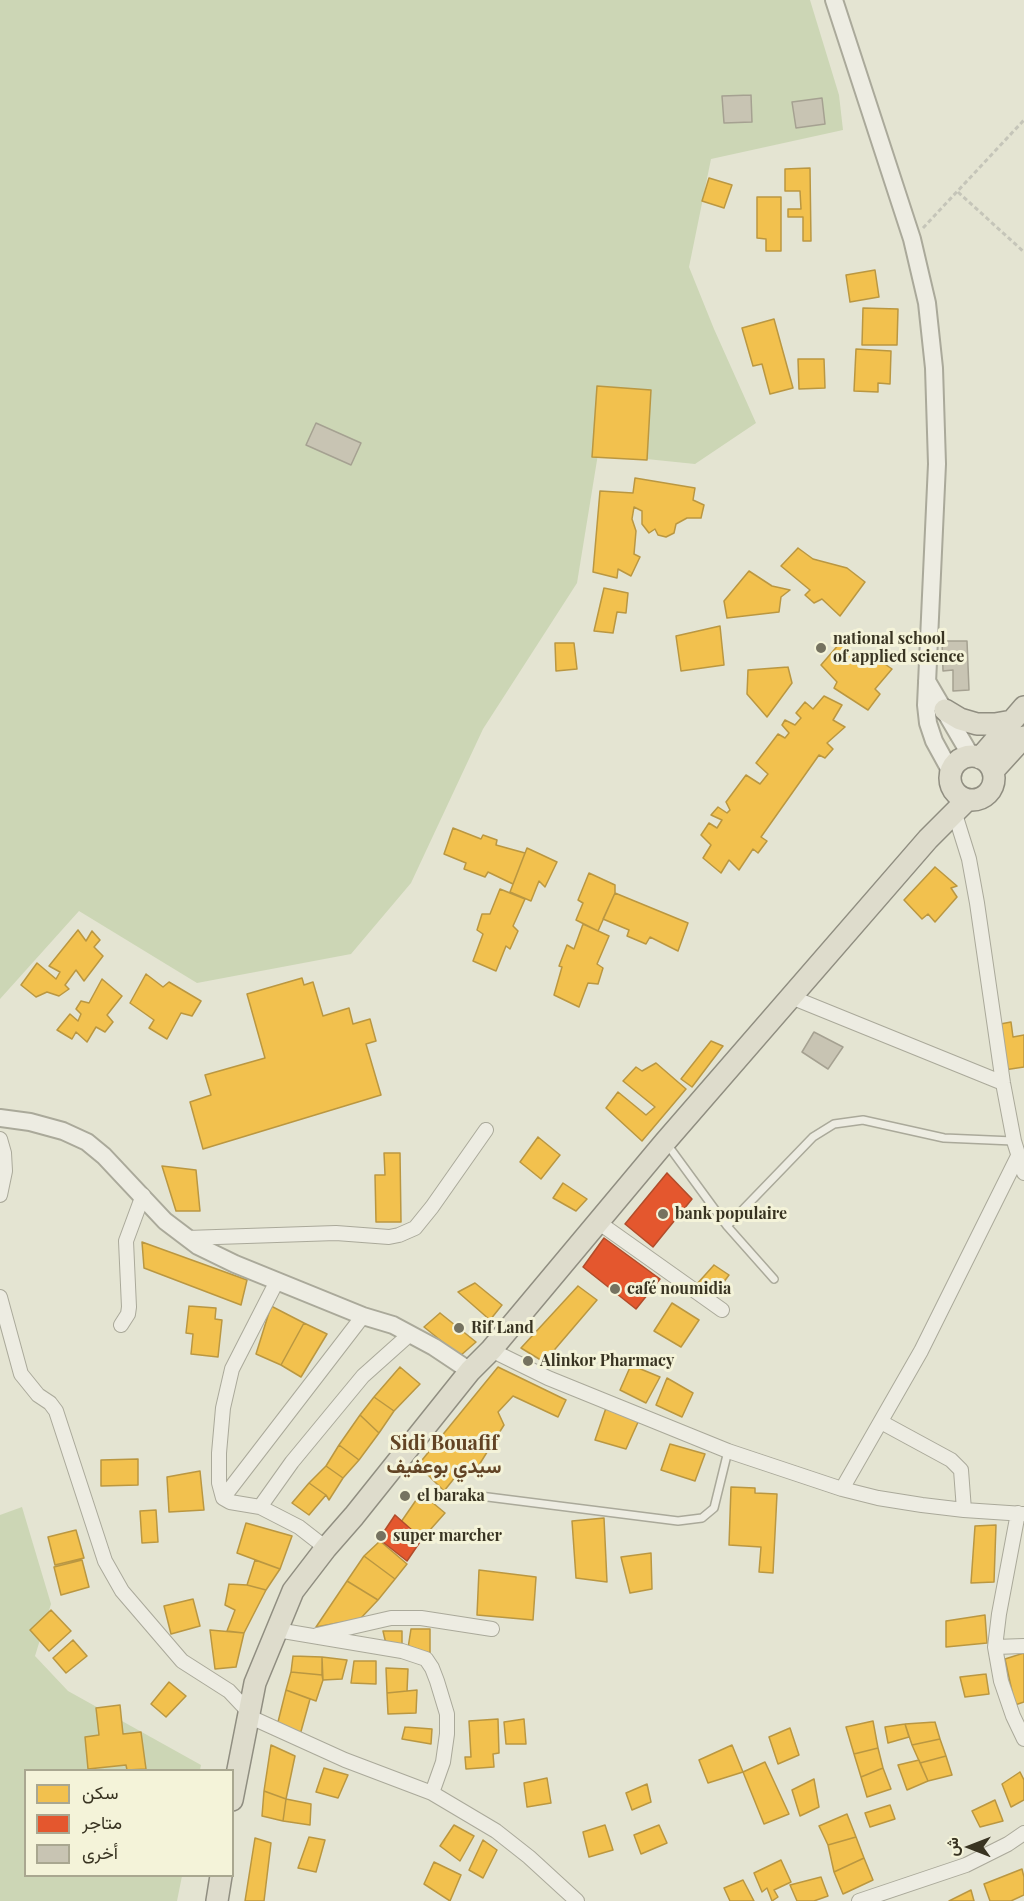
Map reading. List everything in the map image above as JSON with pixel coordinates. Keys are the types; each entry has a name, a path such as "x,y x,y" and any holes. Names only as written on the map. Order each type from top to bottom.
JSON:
{"highway":[{"path":"945,710 960,719 977,724 1020,722"},
{"path":"234,1790 255,1683 293,1592 470,1371 491,1350 665,1142 928,839 956,793 958,761 981,762 1020,722"},
{"path":"956,793 982,798 988,793 994,779 981,762"},
{"path":"217,1901 221,1877"}],"street":[{"path":"834,0 912,239 927,303 934,368 938,464 926,705 928,723 934,741 956,793 977,903 1003,1083 1019,1141 1018,1156 921,1351 842,1489"},
{"path":"927,681 981,762"},
{"path":"790,997 1003,1083"},
{"path":"0,1118 30,1122 63,1131 87,1142 143,1195 165,1221 198,1246 363,1316 393,1324 470,1371"},
{"path":"187,1238 336,1233 389,1237 399,1235 415,1227 432,1207 486,1130"},
{"path":"0,1139 4,1153 0,1195"},
{"path":"1018,1156 1024,1173"},
{"path":"121,1325 126,1319 129,1307 126,1241 143,1195"},
{"path":"598,1222 722,1310"},
{"path":"223,1498 219,1484 219,1453 223,1408 232,1369 277,1281"},
{"path":"0,1297 21,1374 38,1395 50,1403 56,1411 105,1561 122,1591 183,1661 229,1691 245,1708 248,1716 345,1760 432,1793 496,1831 529,1857 577,1901"},
{"path":"223,1498 363,1316"},
{"path":"260,1508 292,1462 363,1376 410,1334"},
{"path":"491,1350 548,1378 728,1451 842,1489 879,1498 964,1510 1021,1514 1004,1585 995,1647 1001,1681 1024,1739"},
{"path":"881,1422 951,1460 962,1470 964,1510"},
{"path":"223,1498 260,1508 299,1527 326,1548"},
{"path":"309,1637 391,1617 421,1618 492,1629"},
{"path":"277,1630 402,1651 426,1659 437,1681 447,1714 443,1762 432,1793"},
{"path":"995,1647 1024,1646"},
{"path":"859,1901 966,1864 1024,1833"}],"lane":[{"path":"727,1227 813,1137 834,1124 863,1120 944,1138 1019,1141"},
{"path":"665,1142 727,1227 774,1279"},
{"path":"472,1496 678,1521 702,1518 714,1508 728,1451"}],"path":[{"path":"912,239 1024,120"},
{"path":"958,192 1024,252"}],"green space":[{"path":"0,0 810,0 839,95 843,130 711,159 689,267 756,423 695,464 598,454 577,583 483,729 411,883 351,954 197,983 79,911 0,999"},
{"path":"22,1507 51,1604 35,1656 68,1691 201,1765 200,1769 24,1769 24,1877 182,1877 177,1901 0,1901 0,1515"}],"building: سكن":[{"path":"810,168 811,241 803,241 803,217 788,217 788,209 801,209 800,191 785,191 785,169"},
{"path":"709,178 732,185 724,208 702,201"},
{"path":"757,197 781,197 781,251 766,251 766,239 757,238"},
{"path":"875,270 879,297 850,302 846,275"},
{"path":"863,308 898,309 897,345 862,345"},
{"path":"774,319 793,388 770,394 762,364 753,366 742,328"},
{"path":"856,349 891,351 890,384 878,383 878,392 854,391"},
{"path":"798,359 824,359 825,388 799,389"},
{"path":"597,386 651,390 647,460 592,457"},
{"path":"635,478 695,488 693,500 704,505 701,518 687,518 676,524 674,533 666,537 658,535 655,529 649,533 642,524 642,511 634,507 632,519 636,531 634,554 640,557 631,576 618,569 617,578 593,572 600,491 633,493"},
{"path":"798,548 813,559 847,568 865,582 840,616 822,599 814,603 805,595 810,590 781,566"},
{"path":"749,571 772,586 790,590 781,597 779,612 727,618 724,601"},
{"path":"604,588 628,593 626,613 617,612 613,633 594,631"},
{"path":"720,626 724,665 681,671 676,636"},
{"path":"555,643 574,643 577,669 556,671"},
{"path":"840,643 861,658 866,651 892,669 875,689 880,694 868,710 834,688 837,682 821,665"},
{"path":"788,667 792,683 767,717 747,694 748,670"},
{"path":"824,696 842,705 833,720 845,727 827,743 833,749 825,758 819,755 761,837 767,841 758,853 753,849 739,870 729,860 721,873 703,858 711,845 701,835 709,823 717,828 722,820 711,815 718,807 727,813 730,810 726,802 746,775 760,784 768,774 756,763 778,734 785,738 789,733 782,725 785,720 795,725 801,718 796,713 805,702 813,709"},
{"path":"453,828 481,839 483,835 497,840 496,845 525,853 513,884 488,872 485,877 464,869 466,863 444,854"},
{"path":"527,848 557,862 545,887 539,881 531,901 510,892"},
{"path":"935,867 957,886 951,888 957,897 935,922 928,914 922,919 904,900"},
{"path":"589,873 615,885 615,893 598,931 576,920 583,903 578,900"},
{"path":"500,889 525,899 513,926 518,931 510,949 506,946 496,971 473,961 483,934 477,930 482,914 490,914"},
{"path":"615,893 688,923 678,951 650,937 646,944 627,936 629,930 603,919"},
{"path":"583,924 609,936 597,964 603,968 598,984 588,983 579,1007 554,995 562,967 559,966 567,945 574,949"},
{"path":"78,930 86,941 92,931 100,940 94,947 103,956 84,981 76,970 65,985 69,989 59,996 47,992 36,997 21,985 37,963 56,979 60,972 49,966"},
{"path":"146,974 163,987 169,982 201,1001 192,1016 181,1013 167,1039 149,1028 154,1020 130,1003"},
{"path":"302,978 304,985 313,982 323,1016 349,1008 353,1024 370,1019 376,1041 366,1044 381,1095 203,1149 190,1102 211,1095 205,1075 265,1058 247,994"},
{"path":"102,979 122,996 107,1015 113,1022 105,1032 96,1027 87,1042 76,1032 72,1039 57,1030 70,1014 78,1021 81,1014 76,1009 81,1001 89,1003"},
{"path":"1011,1022 1013,1037 1024,1035 1024,1067 1004,1070 995,1025"},
{"path":"711,1041 723,1046 692,1087 681,1079"},
{"path":"656,1063 686,1089 642,1141 606,1108 618,1092 646,1115 655,1107 623,1081 636,1067 642,1071"},
{"path":"538,1137 560,1155 541,1179 520,1162"},
{"path":"384,1153 400,1153 401,1222 376,1222 375,1175 385,1175"},
{"path":"162,1166 196,1170 200,1211 176,1211"},
{"path":"563,1183 587,1199 576,1211 553,1198"},
{"path":"142,1242 247,1280 241,1305 144,1268"},
{"path":"714,1265 729,1275 712,1298 696,1285"},
{"path":"475,1283 502,1305 490,1320 458,1292"},
{"path":"578,1286 597,1300 544,1362 521,1348"},
{"path":"672,1303 699,1320 681,1347 654,1331"},
{"path":"189,1306 216,1308 215,1319 222,1320 218,1357 191,1354 193,1334 186,1333"},
{"path":"271,1306 304,1323 281,1365 256,1354"},
{"path":"440,1313 476,1342 460,1356 424,1327"},
{"path":"304,1323 327,1334 301,1377 281,1365"},
{"path":"631,1365 660,1377 646,1403 620,1390"},
{"path":"400,1367 420,1384 394,1411 374,1397"},
{"path":"498,1367 566,1400 558,1417 513,1396 498,1412 504,1425 474,1473 465,1465 444,1491 418,1465"},
{"path":"667,1378 693,1393 682,1417 656,1405"},
{"path":"374,1397 394,1411 379,1433 360,1415"},
{"path":"606,1408 639,1420 626,1449 595,1440"},
{"path":"360,1415 379,1433 359,1460 339,1445"},
{"path":"670,1444 705,1454 695,1481 661,1470"},
{"path":"339,1445 359,1460 343,1478 326,1466"},
{"path":"138,1459 138,1485 101,1486 101,1460"},
{"path":"326,1466 343,1478 329,1500 326,1495 309,1483"},
{"path":"200,1471 204,1510 169,1512 167,1477"},
{"path":"309,1483 326,1495 309,1515 292,1503"},
{"path":"731,1487 755,1488 755,1493 777,1494 773,1573 759,1572 761,1547 729,1545"},
{"path":"421,1493 445,1513 422,1539 401,1522"},
{"path":"156,1510 158,1542 142,1543 140,1511"},
{"path":"604,1518 607,1582 576,1578 572,1521"},
{"path":"246,1523 292,1536 280,1569 237,1553"},
{"path":"996,1525 994,1582 971,1583 975,1526"},
{"path":"76,1530 84,1558 55,1565 48,1537"},
{"path":"380,1541 407,1564 395,1579 364,1556"},
{"path":"651,1553 652,1589 630,1593 621,1557"},
{"path":"364,1556 395,1579 378,1600 347,1581"},
{"path":"82,1560 89,1587 61,1595 54,1567"},
{"path":"255,1560 280,1569 266,1590 247,1585"},
{"path":"479,1570 536,1577 533,1620 477,1615"},
{"path":"347,1581 378,1600 360,1619 316,1627"},
{"path":"229,1584 247,1585 266,1590 244,1633 227,1631 235,1610 225,1605"},
{"path":"193,1599 200,1626 171,1634 164,1606"},
{"path":"51,1610 71,1631 49,1651 30,1630"},
{"path":"985,1615 987,1643 946,1647 946,1621"},
{"path":"411,1629 430,1629 430,1653 408,1648"},
{"path":"210,1630 244,1633 236,1667 215,1669"},
{"path":"383,1631 402,1631 402,1644 386,1644"},
{"path":"73,1640 87,1656 66,1673 53,1658"},
{"path":"1024,1653 1024,1702 1015,1705 1005,1659"},
{"path":"293,1656 322,1657 322,1675 291,1672"},
{"path":"322,1657 347,1660 342,1679 323,1680"},
{"path":"354,1661 376,1661 376,1684 351,1683"},
{"path":"386,1668 408,1669 407,1691 387,1693"},
{"path":"291,1672 322,1675 323,1680 316,1701 286,1690"},
{"path":"986,1674 989,1694 965,1697 960,1677"},
{"path":"169,1682 186,1696 166,1717 151,1704"},
{"path":"286,1690 310,1699 300,1735 277,1726"},
{"path":"417,1690 416,1713 388,1714 387,1693"},
{"path":"120,1705 123,1734 141,1732 146,1769 127,1769 126,1765 88,1769 85,1737 99,1735 96,1708"},
{"path":"498,1719 499,1753 493,1754 494,1767 466,1769 465,1757 471,1757 469,1721"},
{"path":"524,1719 526,1744 506,1744 504,1722"},
{"path":"873,1721 878,1748 854,1754 846,1727"},
{"path":"935,1722 940,1739 912,1745 905,1724"},
{"path":"905,1724 909,1737 888,1743 885,1727"},
{"path":"405,1727 432,1729 431,1744 402,1739"},
{"path":"790,1728 799,1755 778,1764 769,1737"},
{"path":"940,1739 946,1756 920,1763 912,1745"},
{"path":"271,1745 295,1756 286,1799 264,1791"},
{"path":"732,1745 743,1772 708,1783 699,1760"},
{"path":"878,1748 883,1768 861,1777 854,1754"},
{"path":"946,1756 952,1775 928,1781 920,1763"},
{"path":"919,1760 928,1781 907,1790 898,1765"},
{"path":"765,1762 789,1814 764,1824 743,1772"},
{"path":"324,1768 348,1775 338,1798 316,1792"},
{"path":"883,1768 891,1789 867,1797 861,1777"},
{"path":"1020,1772 1024,1780 1024,1800 1011,1807 1002,1784"},
{"path":"547,1778 551,1803 527,1807 524,1783"},
{"path":"814,1779 819,1807 800,1816 792,1790"},
{"path":"647,1784 651,1802 632,1810 626,1793"},
{"path":"264,1791 286,1799 283,1821 262,1816"},
{"path":"286,1799 311,1804 310,1825 283,1821"},
{"path":"995,1800 1003,1821 980,1827 972,1811"},
{"path":"890,1805 895,1819 870,1827 865,1813"},
{"path":"847,1814 856,1837 828,1845 819,1826"},
{"path":"454,1825 474,1836 460,1861 440,1846"},
{"path":"605,1825 613,1850 589,1857 583,1832"},
{"path":"659,1825 667,1843 641,1854 634,1835"},
{"path":"309,1837 325,1840 316,1872 298,1868"},
{"path":"856,1837 864,1858 834,1872 828,1845"},
{"path":"255,1838 271,1843 264,1901 245,1901"},
{"path":"483,1840 497,1850 483,1878 469,1870"},
{"path":"864,1858 873,1880 843,1894 834,1872"},
{"path":"781,1860 791,1882 774,1890 778,1897 772,1901 767,1888 762,1892 754,1873"},
{"path":"434,1862 461,1875 450,1901 424,1884"},
{"path":"1022,1869 1024,1895 1011,1901 990,1901 984,1884"},
{"path":"821,1877 828,1896 814,1901 797,1901 790,1885"},
{"path":"743,1880 754,1901 730,1901 724,1888"},
{"path":"971,1890 974,1901 949,1901"}],"building: متاجر":[{"path":"667,1173 692,1199 653,1247 625,1224"},
{"path":"604,1238 660,1279 636,1309 583,1267"},
{"path":"395,1515 422,1539 407,1561 379,1539"}],"building: أخرى":[{"path":"751,95 752,122 724,123 722,96"},
{"path":"822,98 825,124 796,128 792,102"},
{"path":"316,423 361,443 351,465 306,445"},
{"path":"942,641 967,641 969,690 953,691 953,670 943,671"},
{"path":"814,1032 843,1047 828,1069 802,1052"}],"place":[{"name":"national school of applied science","path":"821,648"},
{"name":"bank populaire","path":"663,1214"},
{"name":"café noumidia","path":"615,1289"},
{"name":"Rif Land","path":"459,1328"},
{"name":"Alinkor Pharmacy","path":"528,1361"},
{"name":"el baraka","path":"405,1496"},
{"name":"super marcher","path":"381,1536"}],"district":[{"name":"Sidi Bouafif سيدي بوعفيف","path":"444,1456"}]}
